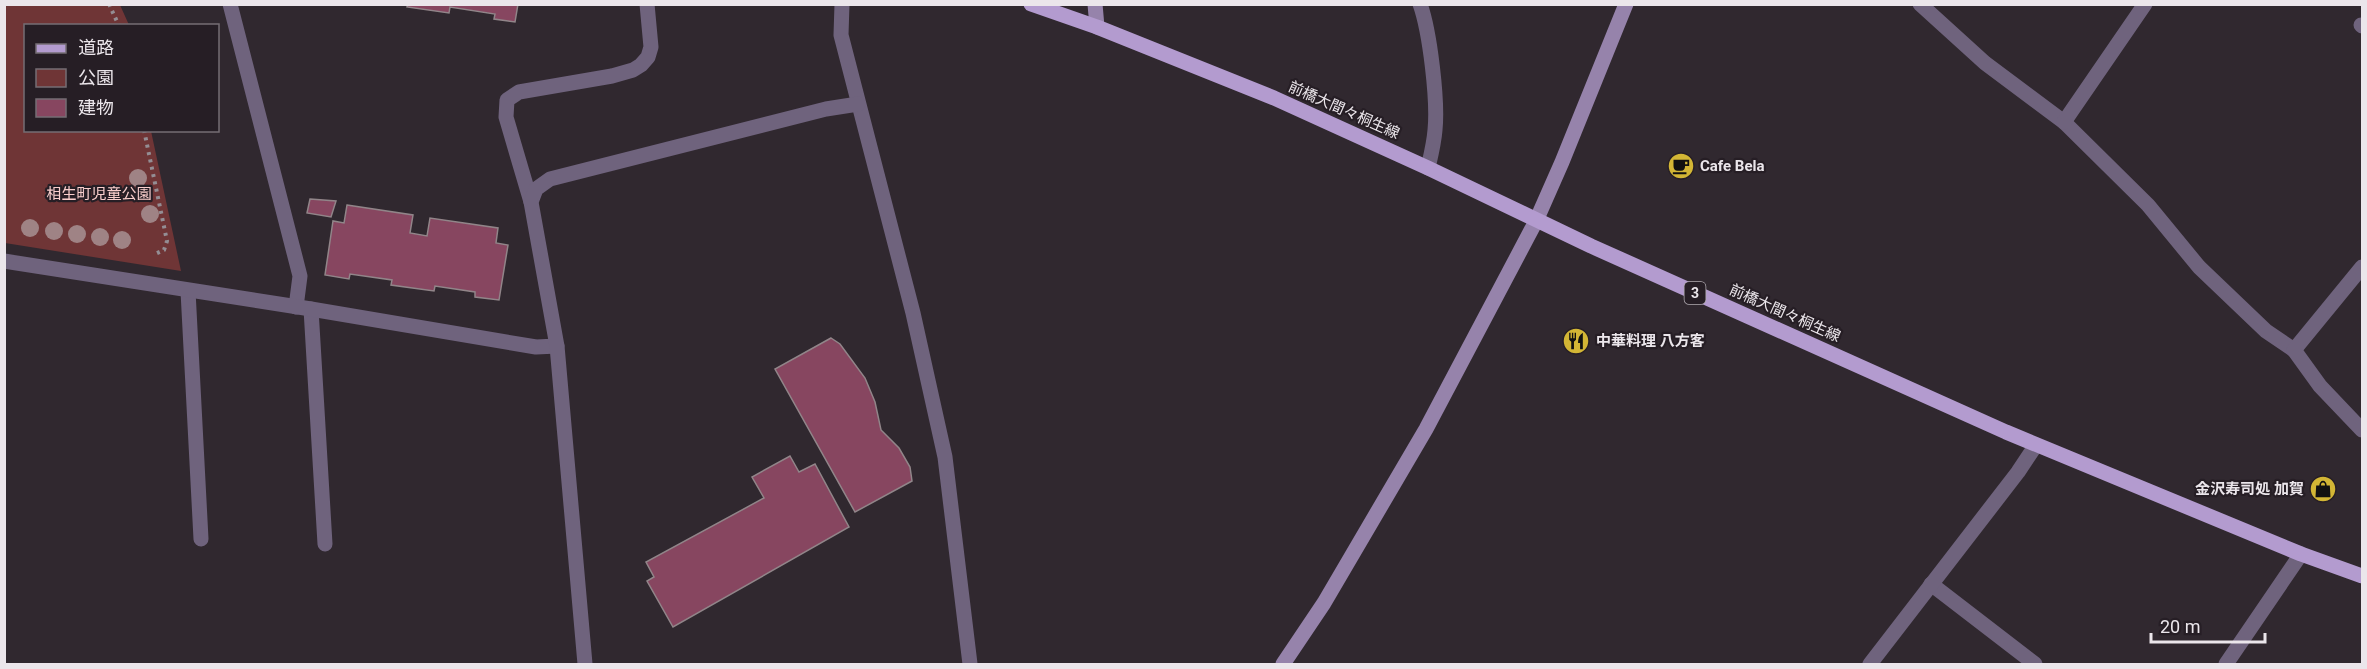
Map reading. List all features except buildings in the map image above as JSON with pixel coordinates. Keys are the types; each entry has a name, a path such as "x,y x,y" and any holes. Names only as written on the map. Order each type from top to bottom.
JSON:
{"main road":[{"name":"前橋大間々桐生線","path":"1031,4 1097,27 1274,98 1428,168 1536,221 2036,445 2301,554 2362,576"}],"street":[{"path":"231,4 300,276 325,544"},
{"path":"585,664 557,346 531,202 506,117 507,100 519,92 612,76 633,70 641,65 648,57 651,47 646,4"},
{"path":"842,4 841,35 913,313 945,457 970,664"},
{"path":"1095,4 1097,27"},
{"path":"1420,4 1428,39 1436,115 1436,132 1428,168"},
{"path":"1283,664 1324,603 1426,429 1536,221 1626,4"},
{"path":"1920,4 1986,63 2064,122 2148,206 2199,267 2266,331 2294,350 2320,386 2362,430"},
{"path":"2064,122 2145,4"},
{"path":"531,202 536,189 550,179 826,109 858,104"},
{"path":"4,261 536,346 557,346"},
{"path":"2294,350 2362,267"},
{"path":"188,291 201,539"},
{"path":"1870,664 2018,472 2036,445"},
{"path":"2226,664 2301,554"},
{"path":"1931,584 2035,664"}],"path":[{"path":"109,4 118,24"},
{"path":"144,132 167,241 164,250 144,257"}],"green space":[{"name":"相生町児童公園","path":"4,5 120,5 129,24 24,24 24,132 151,132 181,271 5,243"}],"place":[{"name":"Cafe Bela","path":"1681,166"},
{"name":"中華料理 八方客","path":"1576,341"},
{"name":"金沢寿司処 加賀","path":"2323,489"}]}
